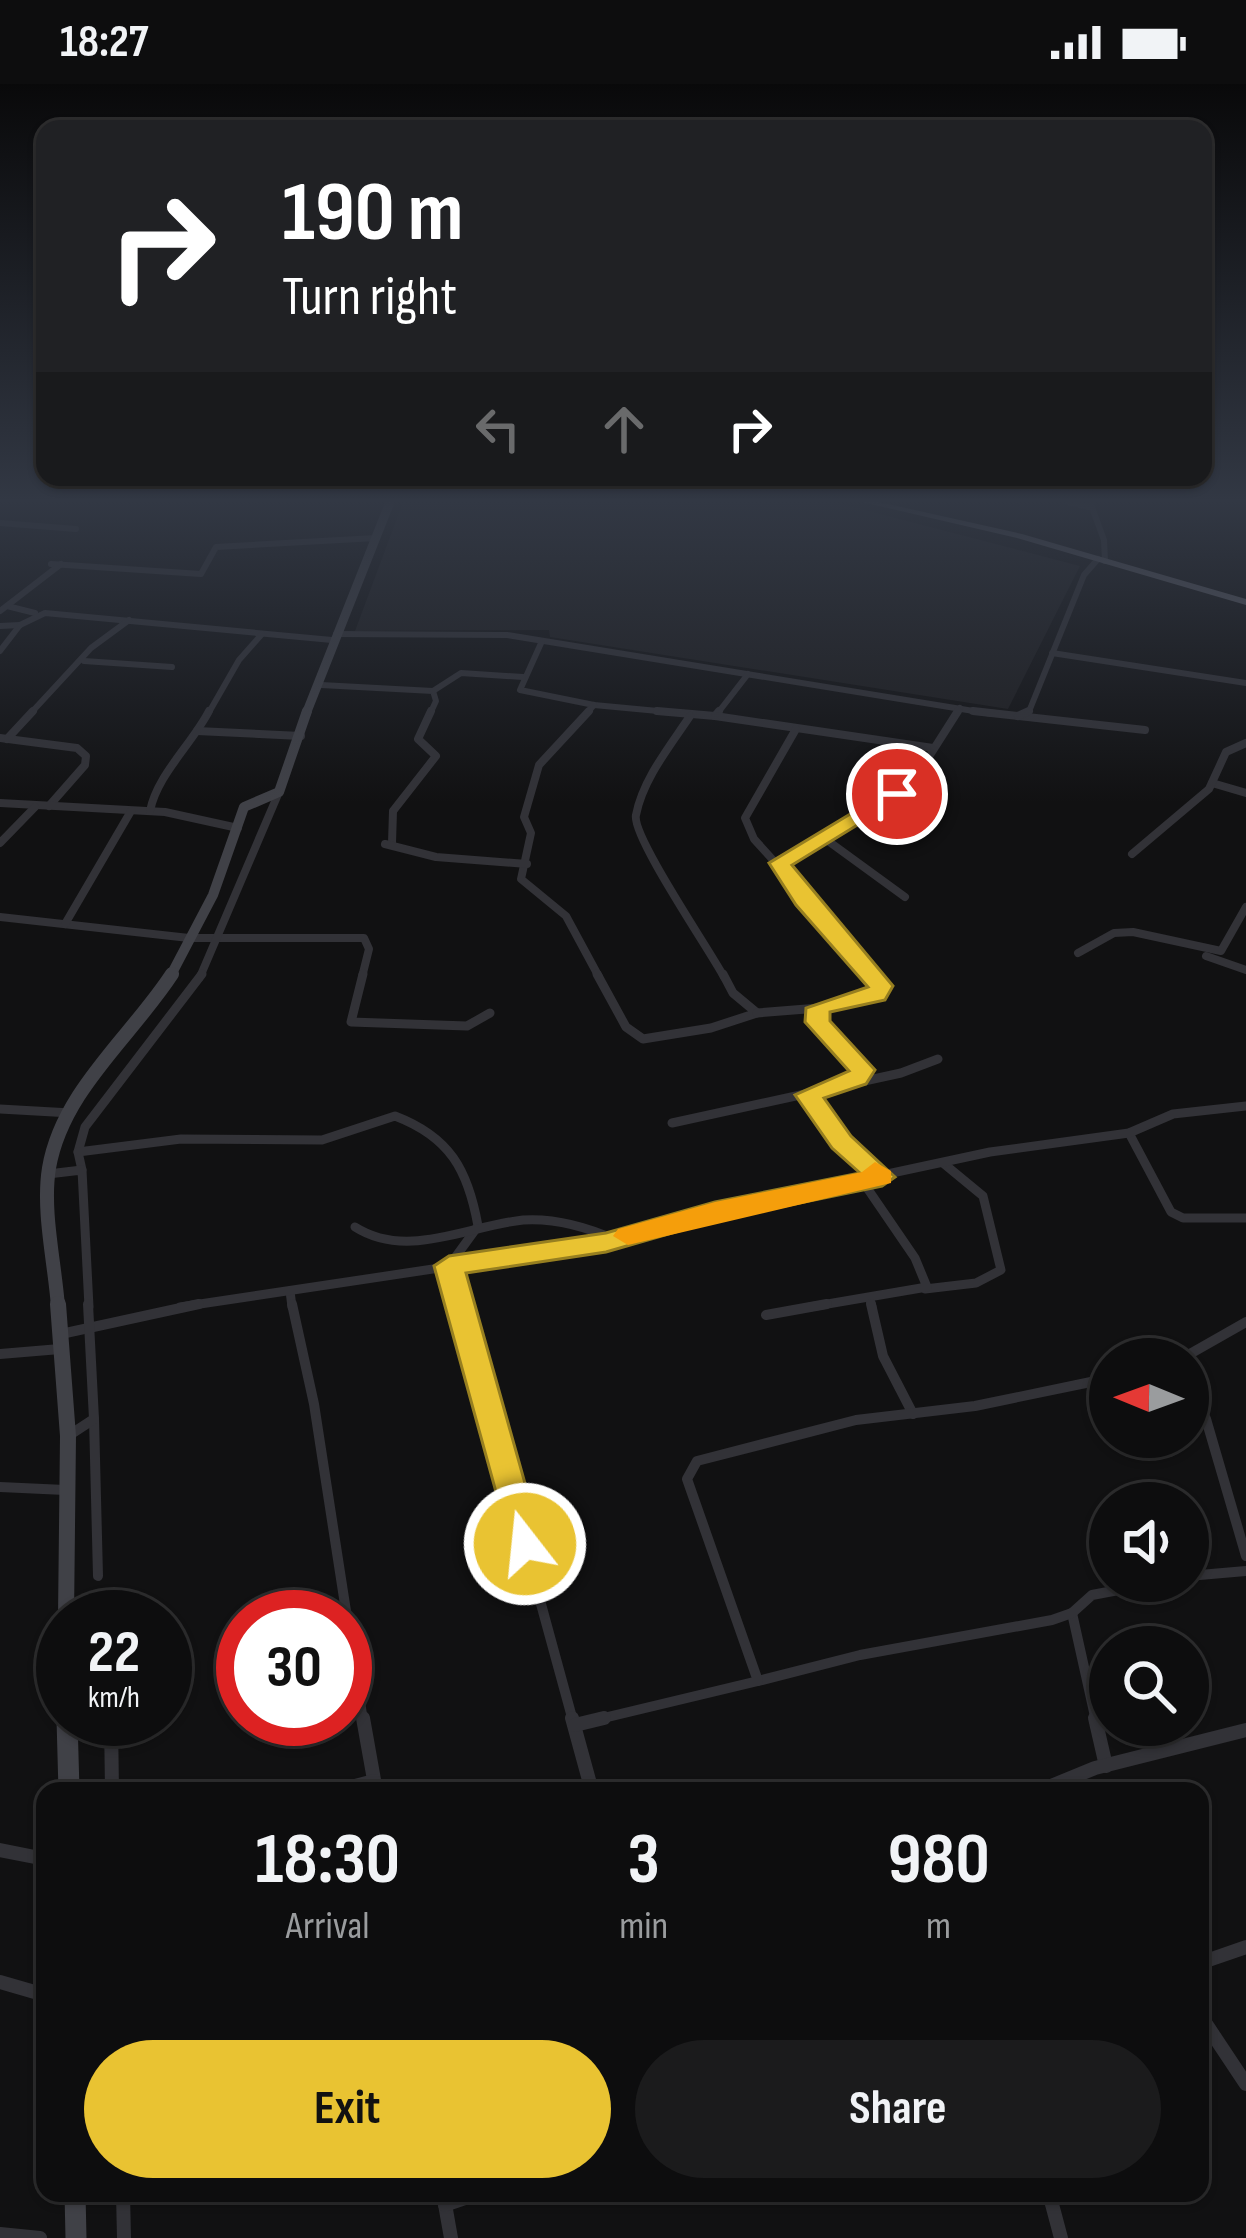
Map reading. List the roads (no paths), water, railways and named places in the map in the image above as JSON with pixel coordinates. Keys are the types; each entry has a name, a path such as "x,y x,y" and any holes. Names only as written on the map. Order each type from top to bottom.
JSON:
{"street":[{"path":"98,1576 78,1152 95,1113 197,985 280,792 348,603"},
{"path":"1018,716 1028,714 1073,603"},
{"path":"3,609 34,609 35,613"},
{"path":"0,651 35,613 262,634 333,637 471,632 961,708 1145,730"},
{"path":"3,738 52,686 84,661 91,648 129,620"},
{"path":"0,626 20,625"},
{"path":"150,811 156,786 197,731 235,658 262,634"},
{"path":"542,641 520,691 594,705 715,716 933,748"},
{"path":"1052,652 1246,682"},
{"path":"84,661 172,667"},
{"path":"321,685 433,692 461,673 523,677"},
{"path":"715,716 748,674"},
{"path":"433,692 436,701 418,740 436,756 392,811 396,832 388,844 436,857 527,864"},
{"path":"594,705 539,765 524,818 531,833 521,879 566,916 631,1032 656,1040 757,1013 819,1008 877,994 880,986 804,900 780,863 754,839 745,818 796,729"},
{"path":"780,863 909,788 961,708"},
{"path":"691,716 654,771 635,816 637,836 688,910 733,992 757,1013"},
{"path":"197,731 301,736"},
{"path":"3,738 77,748 86,756 85,765 49,806"},
{"path":"1132,854 1153,842 1212,783 1226,752 1246,743"},
{"path":"1212,783 1246,793"},
{"path":"66,1590 68,1436 48,1174 51,1146 172,975 206,911 244,807 280,792"},
{"path":"0,803 150,811 217,820 238,828"},
{"path":"0,843 35,807"},
{"path":"65,924 131,811"},
{"path":"824,838 905,897"},
{"path":"1195,952 1221,951 1246,907"},
{"path":"0,916 10,921 189,938 365,938 369,949 351,1022 466,1026 490,1013"},
{"path":"0,926 10,921"},
{"path":"1078,953 1120,932 1150,934 1246,970"},
{"path":"819,1008 817,1022 861,1066 857,1078"},
{"path":"672,1123 787,1094 808,1095 857,1078 901,1073 938,1059"},
{"path":"808,1095 842,1142 882,1177"},
{"path":"0,1354 62,1342 88,1325 617,1240 715,1211 1072,1137 1129,1132 1173,1114 1246,1106"},
{"path":"0,1109 70,1113"},
{"path":"78,1152 181,1138 322,1140 400,1117 454,1148 465,1168 478,1226 449,1266"},
{"path":"1129,1132 1171,1212 1183,1218 1246,1218"},
{"path":"766,1316 976,1282 1000,1270 983,1196 943,1163"},
{"path":"48,1174 82,1170"},
{"path":"863,1182 877,1209 912,1251 925,1289"},
{"path":"355,1227 367,1237 419,1240 533,1220 617,1240"},
{"path":"449,1266 590,1782"},
{"path":"290,1291 314,1404 337,1577 374,1782"},
{"path":"870,1300 884,1356 913,1414"},
{"path":"1209,1342 1222,1327 1246,1322"},
{"path":"758,1681 691,1493 690,1467 697,1460 856,1420 1089,1382"},
{"path":"68,1436 94,1419"},
{"path":"1209,1429 1246,1556"},
{"path":"0,1487 65,1490"},
{"path":"1209,1574 1246,1571"},
{"path":"575,1725 1072,1613 1089,1598"},
{"path":"1072,1613 1106,1766"},
{"path":"1064,1782 1106,1766 1246,1730"},
{"path":"68,1746 69,1782"},
{"path":"111,1746 112,1782"},
{"path":"0,1850 36,1857"},
{"path":"1209,1960 1246,1947"},
{"path":"0,1982 36,1992"},
{"path":"1209,2028 1246,2084"},
{"path":"75,2202 76,2238"},
{"path":"122,2202 124,2238"},
{"path":"445,2202 451,2238"},
{"path":"1051,2202 1061,2238"},
{"path":"0,2234 40,2238"}]}
